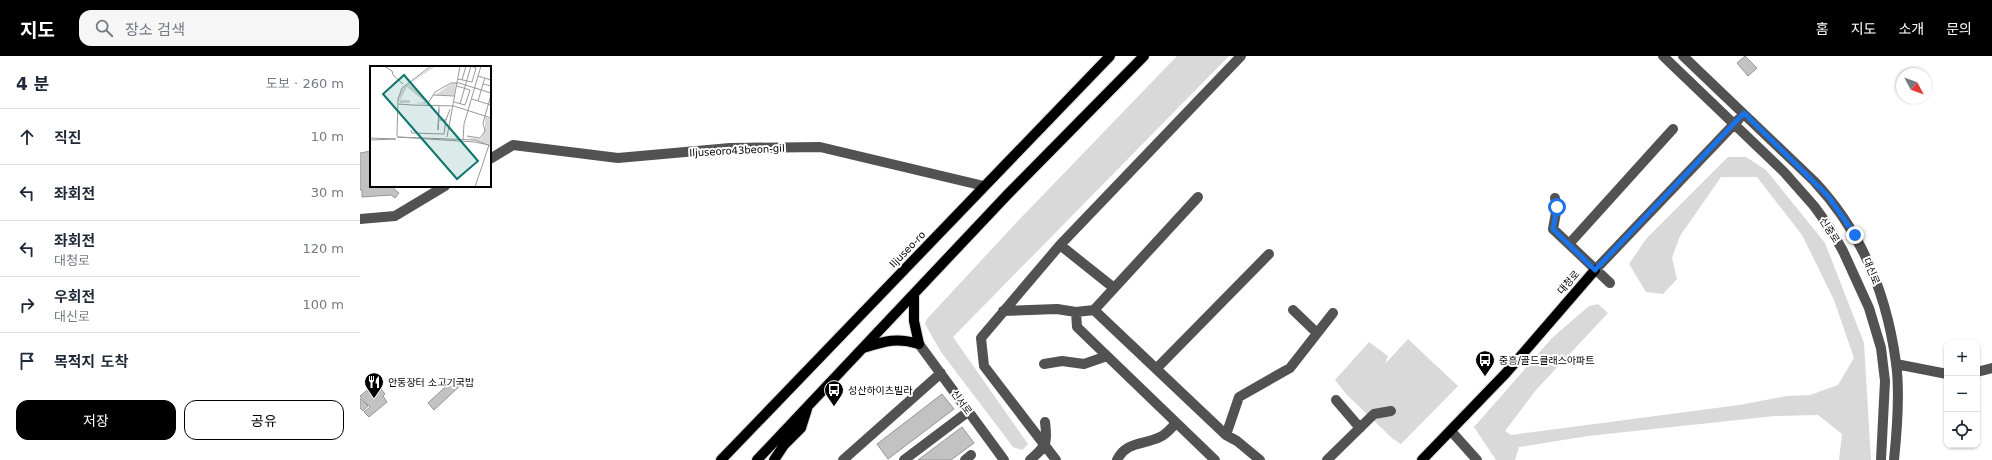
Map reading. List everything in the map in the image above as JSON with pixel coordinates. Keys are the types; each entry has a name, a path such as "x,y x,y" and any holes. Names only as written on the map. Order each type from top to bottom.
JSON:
{"main road":[{"name":"Iljuseo-ro","path":"721,460 1110,56"},
{"path":"757,460 1013,188 1144,56"},
{"name":"대청로","path":"1422,460 1506,373 1595,270"},
{"path":"914,294 914,322 919,344"},
{"path":"863,348 890,340 904,339 919,344"},
{"path":"774,460 784,446 801,428 808,406"}],"street":[{"path":"1056,460 984,366 981,338 1060,245 1241,56"},
{"name":"신중로","path":"1663,56 1734,123 1794,184 1830,228 1843,251 1869,308 1881,348 1885,381 1881,460"},
{"name":"대신로","path":"1683,56 1744,113 1828,196 1855,235 1870,265 1882,295 1896,364 1897,433 1894,460"},
{"name":"대청로","path":"1595,270 1744,113"},
{"path":"1569,244 1673,129"},
{"name":"Iljuseoro43beon-gil","path":"491,158 513,145 618,158 730,148 820,147 984,186"},
{"path":"360,218 395,216 443,187"},
{"path":"1003,311 1057,309 1076,312 1094,310 1198,197"},
{"path":"1555,198 1557,207 1553,229 1610,284"},
{"path":"1060,245 1114,288"},
{"path":"1156,369 1269,254"},
{"path":"1094,310 1226,435 1237,441 1260,460"},
{"path":"1293,310 1318,332"},
{"path":"1076,312 1077,328 1213,459"},
{"path":"1226,435 1239,397 1290,368 1333,313"},
{"name":"신서로","path":"919,344 1004,460"},
{"path":"1044,364 1062,361 1084,364 1107,356"},
{"path":"1896,364 1944,373"},
{"path":"1980,371 1992,368"},
{"path":"843,460 941,373"},
{"path":"1336,400 1360,428"},
{"path":"904,460 968,411"},
{"path":"1327,460 1374,414 1391,411"},
{"path":"1030,460 1045,447 1047,438 1045,422"},
{"path":"1117,460 1130,445 1159,438 1167,433 1176,423"},
{"path":"1451,431 1477,460"}],"shaded area":[{"path":"1177,56 1229,56 953,337 1028,444 1022,450 1013,447 941,352 925,324 926,320 1015,224"},
{"path":"1728,157 1746,157 1766,170 1825,243 1864,343 1871,460 1839,460 1842,434 1818,415 1775,416 1588,436 1519,447 1515,460 1496,460 1474,427 1552,338 1589,306 1598,304 1608,313 1536,390 1505,431 1511,435 1739,405 1787,396 1810,395 1838,385 1854,358 1834,300 1802,235 1757,177 1721,177 1680,236 1672,258 1677,279 1663,294 1646,292 1629,264 1646,239"},
{"path":"1408,339 1458,386 1401,444 1393,439 1347,395 1335,380 1369,342 1388,356 1385,364"}],"building":[{"path":"1745,56 1757,68 1748,76 1737,63"},
{"path":"370,151 370,187 394,187 394,189 399,193 395,198 391,195 362,197 362,190 360,190 360,153"},
{"path":"457,376 463,383 434,410 428,403"},
{"name":"안동장터 소고기국밥","path":"376,383 385,394 383,396 387,402 369,417 364,412 370,407 360,396"},
{"path":"942,394 954,409 888,459 877,444"},
{"path":"360,398 368,406 363,411 360,408"},
{"path":"962,427 974,443 951,460 918,460"}],"place":[{"name":"중흥/골드클래스아파트","path":"1485,377"},
{"name":"안동장터 소고기국밥","path":"374,399"},
{"name":"성산하이츠빌라","path":"834,407"}],"route":[{"path":"1557,207 1553,229 1595,270 1744,113 1828,196 1855,235"}]}
